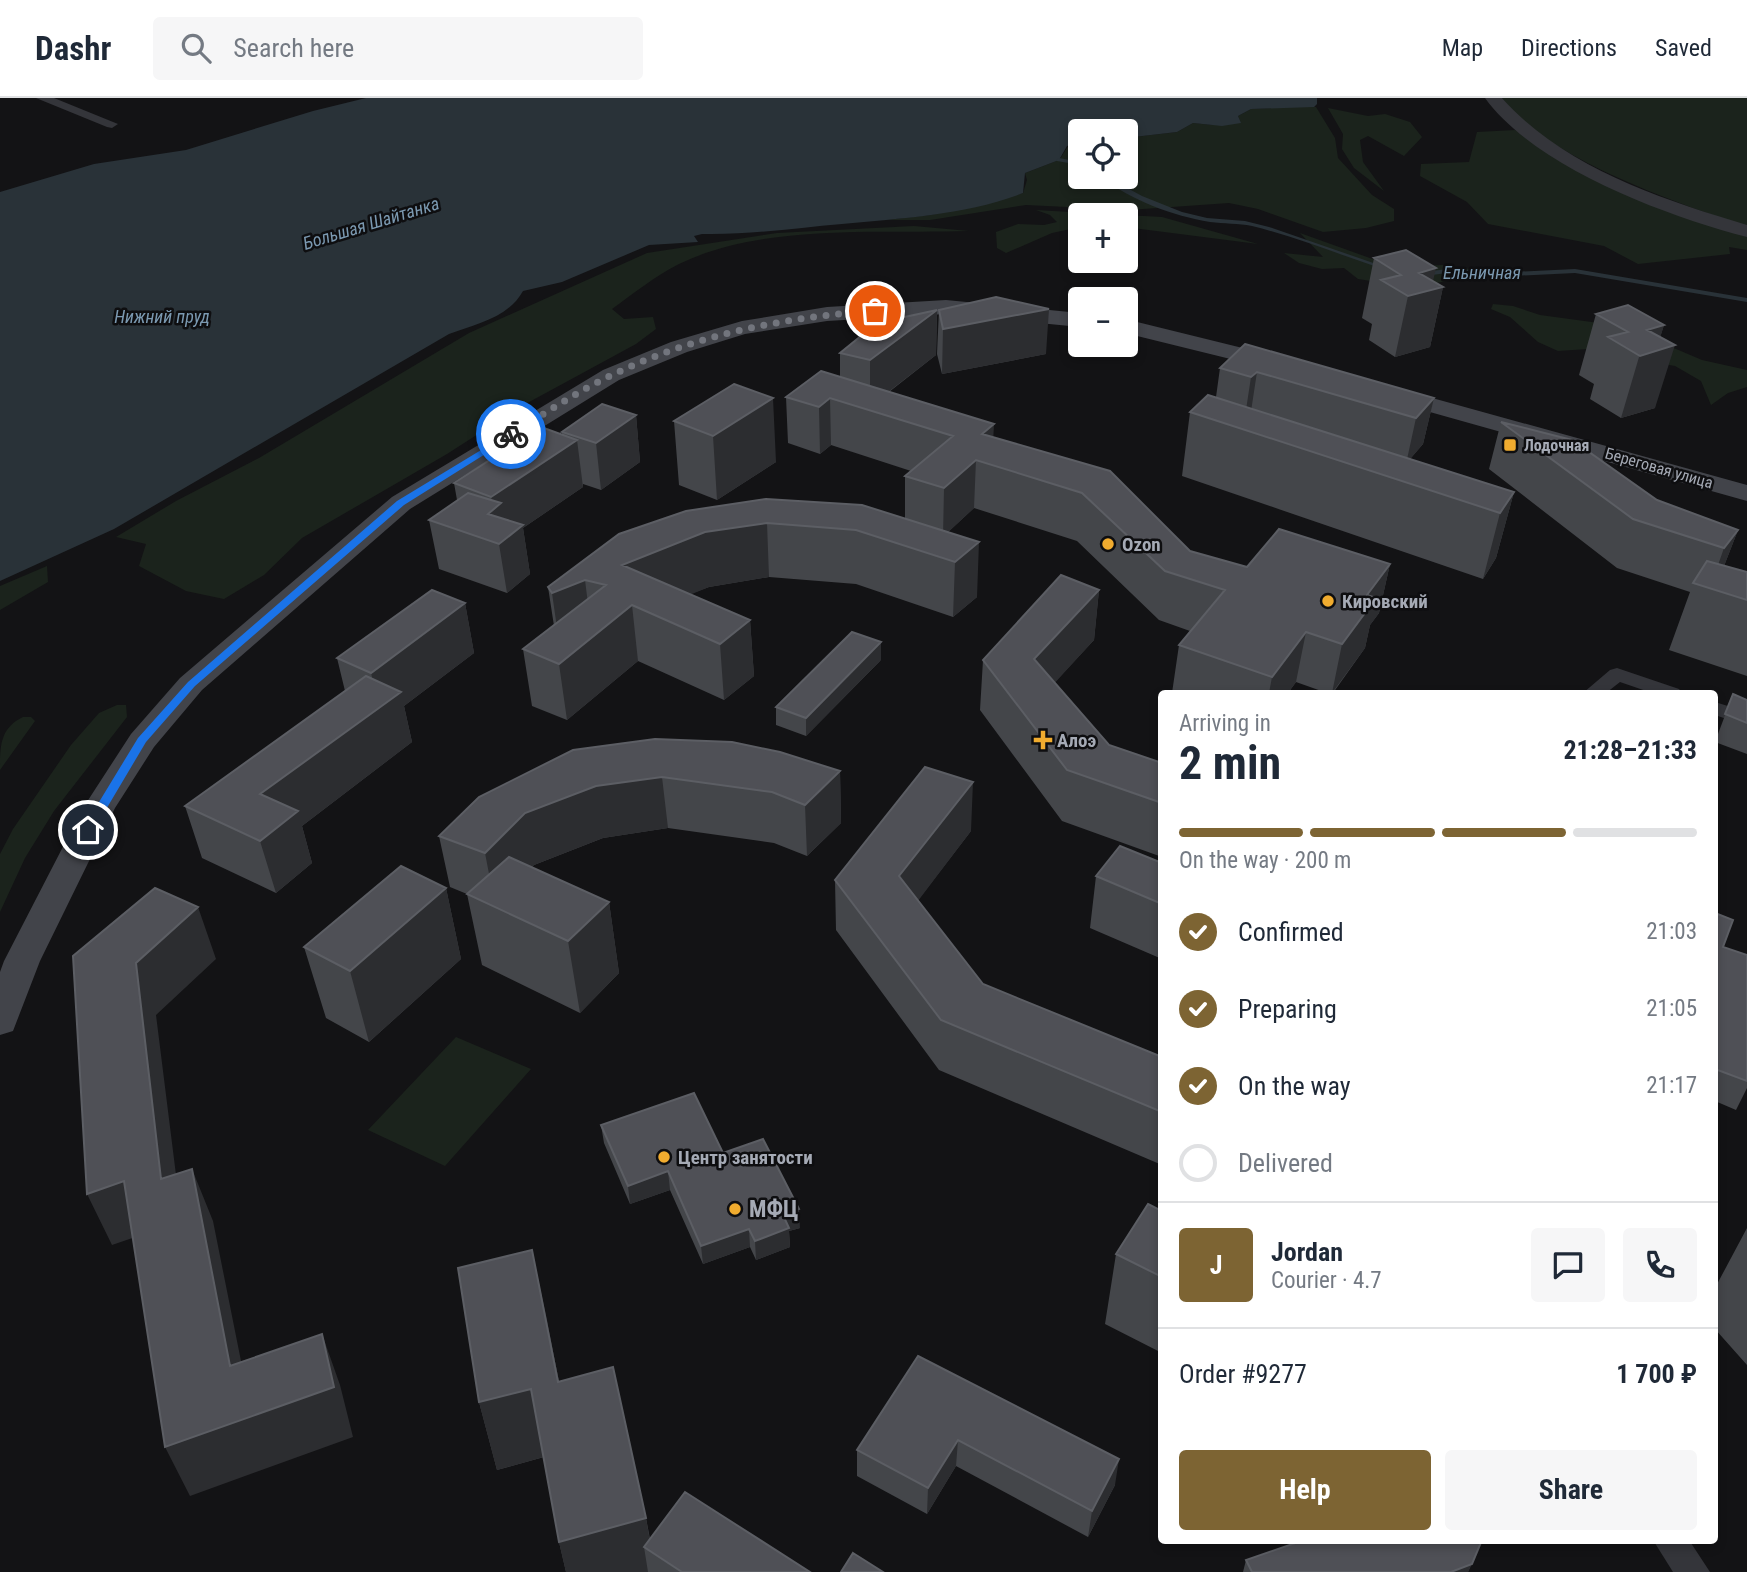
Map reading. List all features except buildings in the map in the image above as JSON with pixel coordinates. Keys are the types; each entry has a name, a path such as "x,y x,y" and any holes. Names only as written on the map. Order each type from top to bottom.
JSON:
{"main road":[{"path":"0,1021 22,961 99,808 142,741 191,684 401,503 611,375 679,347 742,328 827,314 946,307 1068,319"},
{"path":"1138,329 1303,370"},
{"name":"Береговая улица","path":"1367,387 1747,493"}],"street":[{"path":"42,98 112,124"},
{"path":"1493,98 1521,128 1569,159 1673,209 1747,231"},
{"path":"1596,690 1616,674 1663,690"},
{"path":"1718,709 1747,719"},
{"path":"1672,1544 1693,1572"}],"shaded area":[{"path":"1502,98 1747,98 1747,227 1660,196 1600,170 1546,139 1523,122"},
{"path":"1316,107 1335,138 1338,158 1372,195 1394,209 1394,221 1366,228 1323,232 1258,209 1229,203 1138,209 1138,203 1068,203 1068,207 1026,205 930,220 886,220 931,215 1023,193 1027,180 1025,173 1059,160 1068,147 1068,189 1138,189 1138,136 1177,132 1193,123 1212,125 1240,122 1238,116 1251,109"},
{"path":"1328,108 1368,116 1385,114 1410,122 1422,137 1404,156 1368,136 1360,140 1363,162 1384,191 1354,168 1342,149 1343,134"},
{"path":"1515,130 1560,157 1747,235 1747,250 1729,247 1730,254 1638,264 1604,246 1488,224 1467,202 1420,176 1421,164 1469,162 1477,132"},
{"path":"1036,210 1068,212 1068,230 1052,233 1006,253 997,248 996,232 1018,224 1044,225 1057,222 1050,215"},
{"path":"1138,216 1162,217 1258,244 1138,229"},
{"path":"914,226 969,231 784,236 712,251 679,264 612,309 624,319 653,317 656,329 636,344 520,407 447,454 302,538 264,575 224,599 186,591 139,566 146,544 116,537 176,501 259,458 469,333 647,253 777,233"},
{"path":"1300,233 1395,267 1442,265 1485,271 1467,278 1410,287 1358,279 1344,268 1322,269 1299,263 1284,253 1323,257"},
{"path":"1493,304 1513,306 1540,315 1599,323 1655,340 1702,360 1747,370 1747,387 1728,393 1711,405 1701,381 1675,366 1641,360 1603,348 1558,351 1538,342 1510,317 1491,309"},
{"path":"47,566 48,582 0,610 0,586"},
{"path":"117,705 126,705 127,717 54,811 25,858 0,912 0,854 13,829 71,745 99,713"},
{"path":"31,717 35,721 0,770 1,746 6,732 15,721"},
{"path":"456,1037 531,1069 445,1166 368,1130"}],"water":[{"name":"Нижний пруд","path":"366,98 1317,98 1314,107 1251,109 1238,116 1241,123 1222,126 1193,123 1177,132 1138,136 1138,119 1068,119 1068,146 1059,160 1025,173 1023,193 1002,200 957,211 888,220 702,234 694,236 698,242 649,245 562,282 523,291 509,308 500,314 449,334 114,529 0,581 0,192 94,164 186,150 313,111"}],"waterway":[{"name":"Ельничная","path":"1059,160 1068,162"},
{"name":"Ельничная","path":"1125,189 1166,209 1207,220 1267,228 1382,267"},
{"name":"Ельничная","path":"1424,274 1455,270 1492,275 1575,271 1747,300"}],"way so far":[{"path":"511,434 611,375 679,347 742,328 827,314 875,311"}],"place":[{"name":"Лодочная","path":"1510,445"},
{"name":"Ozon","path":"1108,544"},
{"name":"Кировский","path":"1328,601"},
{"name":"Алоэ","path":"1043,740"},
{"name":"Центр занятости","path":"664,1157"},
{"name":"МФЦ","path":"735,1209"}],"route":[{"path":"88,830 142,741 191,684 401,503 511,434"}],"water label":[{"name":"Большая Шайтанка","path":"371,223"}]}
